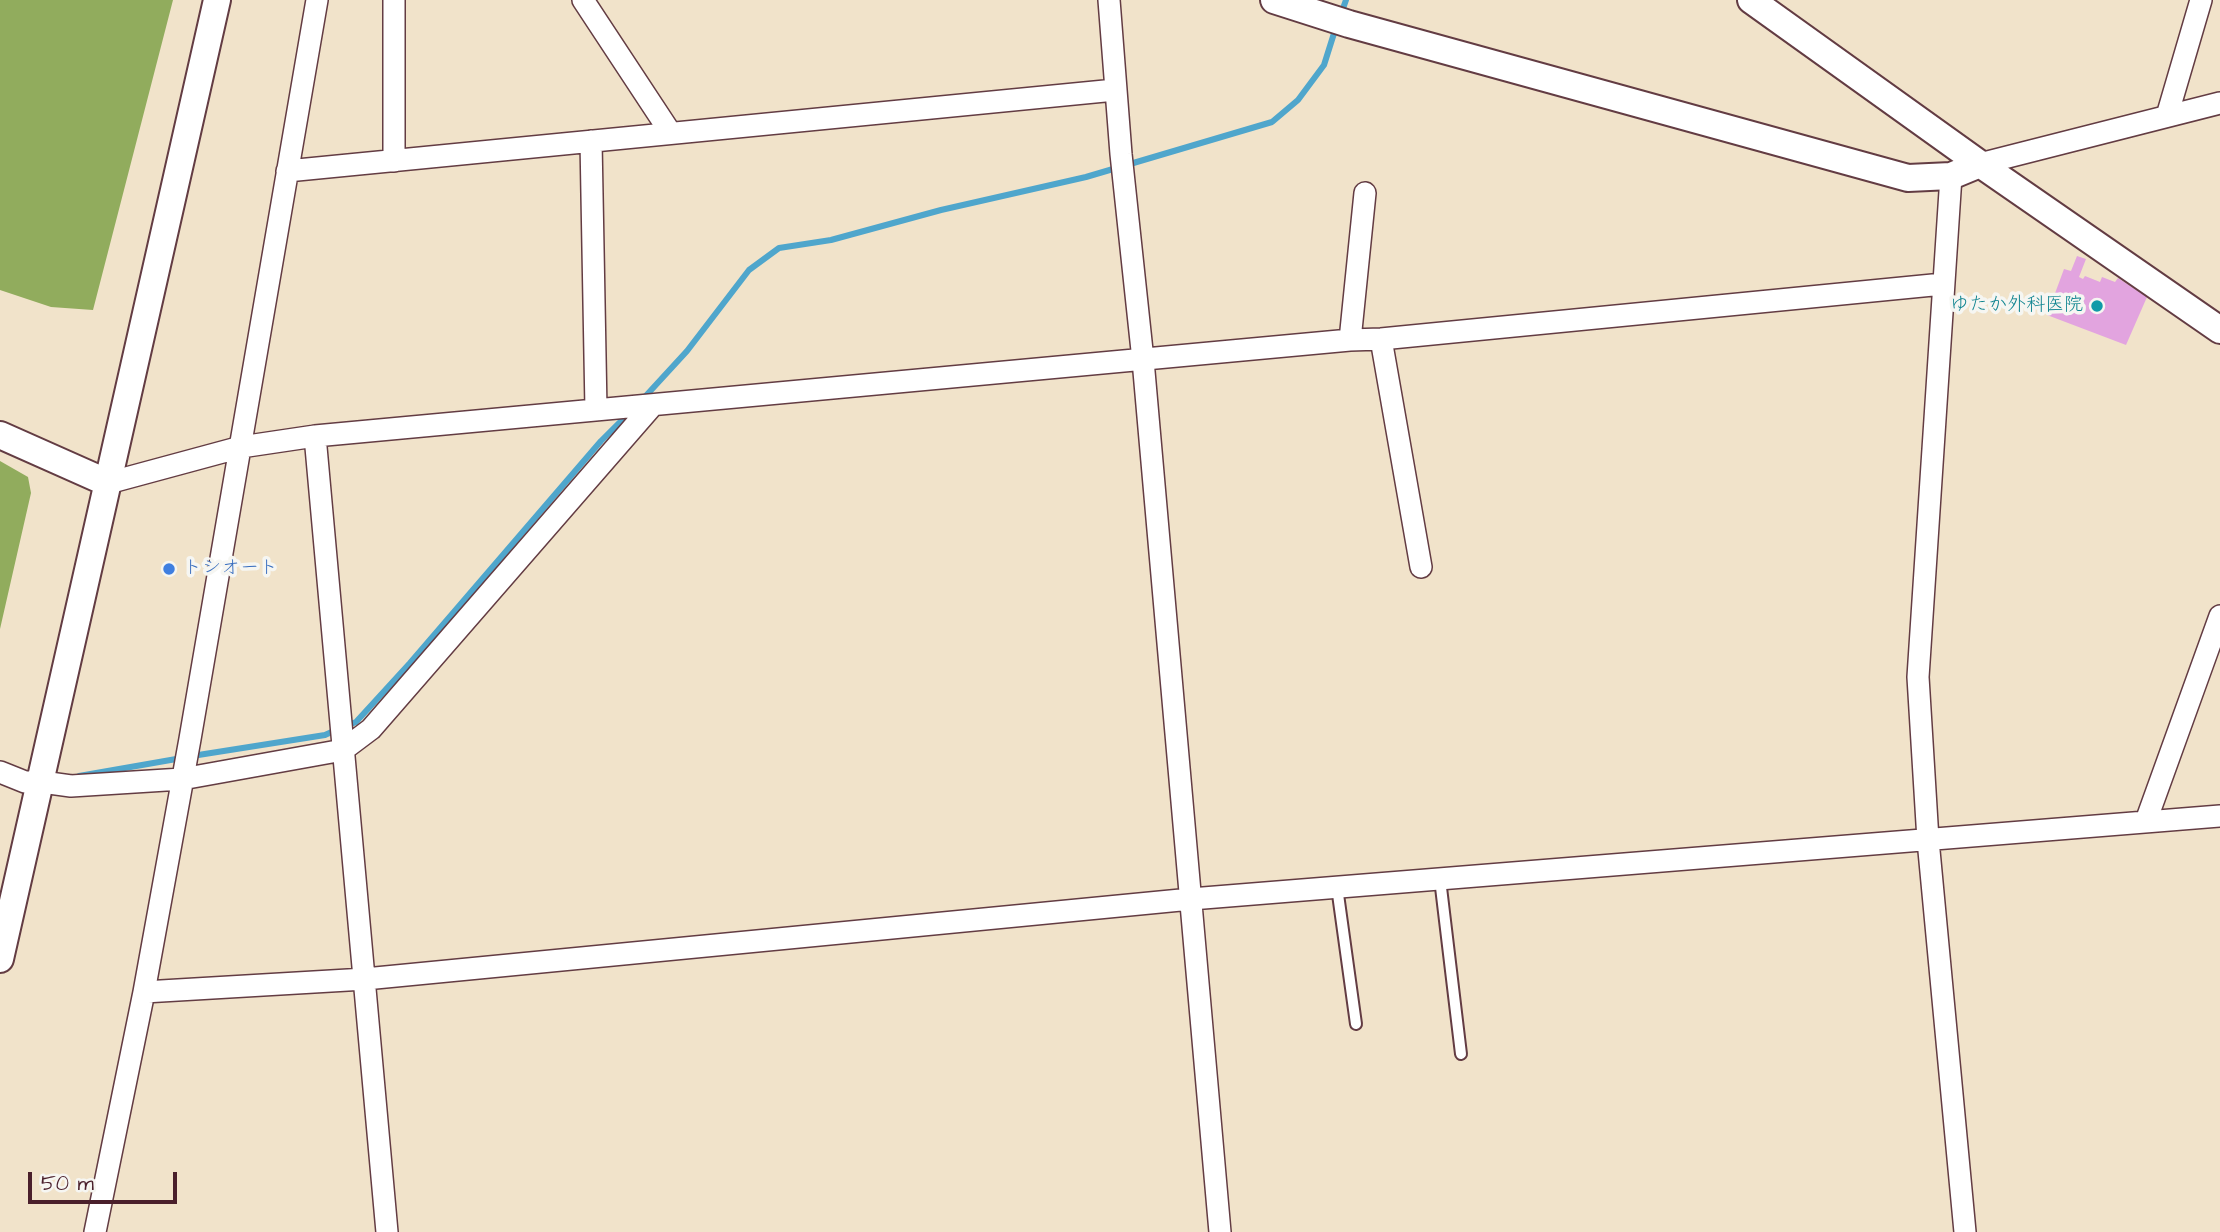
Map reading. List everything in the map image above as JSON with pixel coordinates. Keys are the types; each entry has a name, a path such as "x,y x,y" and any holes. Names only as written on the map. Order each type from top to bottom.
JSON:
{"street":[{"path":"0,959 217,0"},
{"path":"95,1232 144,992 190,739 317,0"},
{"path":"394,0 394,161"},
{"path":"583,0 670,132"},
{"path":"1109,0 1115,90 1143,360 1220,1232"},
{"path":"1274,0 1908,178 1951,176 1980,163 2220,103"},
{"path":"1751,0 2220,330"},
{"path":"2168,116 2201,0"},
{"path":"287,171 1115,90"},
{"path":"591,141 606,410"},
{"path":"1951,176 1917,677 1928,840 1965,1232"},
{"path":"1350,340 1365,193"},
{"path":"0,435 108,483 241,447 315,436 1381,339 1942,284"},
{"path":"1381,339 1421,567"},
{"path":"0,772 25,782 71,786 183,775 343,746 371,729 649,406"},
{"path":"315,436 387,1232"},
{"path":"2146,821 2220,617"},
{"path":"144,992 365,979 1191,899 2220,816"}],"lane":[{"path":"1440,879 1461,1055"},
{"path":"1338,887 1356,1024"}],"green space":[{"path":"0,0 173,0 93,310 51,307 0,290"},
{"path":"0,461 28,477 31,493 0,629"}],"building":[{"name":"ゆたか外科医院","path":"2077,256 2086,259 2079,277 2083,279 2085,276 2100,282 2102,277 2115,282 2118,278 2147,297 2126,345 2047,315 2064,269 2071,271"}],"waterway":[{"path":"1341,14 1346,0"},
{"path":"642,400 687,351 749,270 779,248 831,240 941,210 1086,177 1272,122 1298,100 1324,65 1336,27"},
{"path":"346,726 356,722 410,663 601,441 629,413"},
{"path":"192,756 325,735 336,730"},
{"path":"79,776 182,758"}],"place":[{"name":"ゆたか外科医院","path":"2097,306"},
{"name":"トシオート","path":"169,569"}]}
